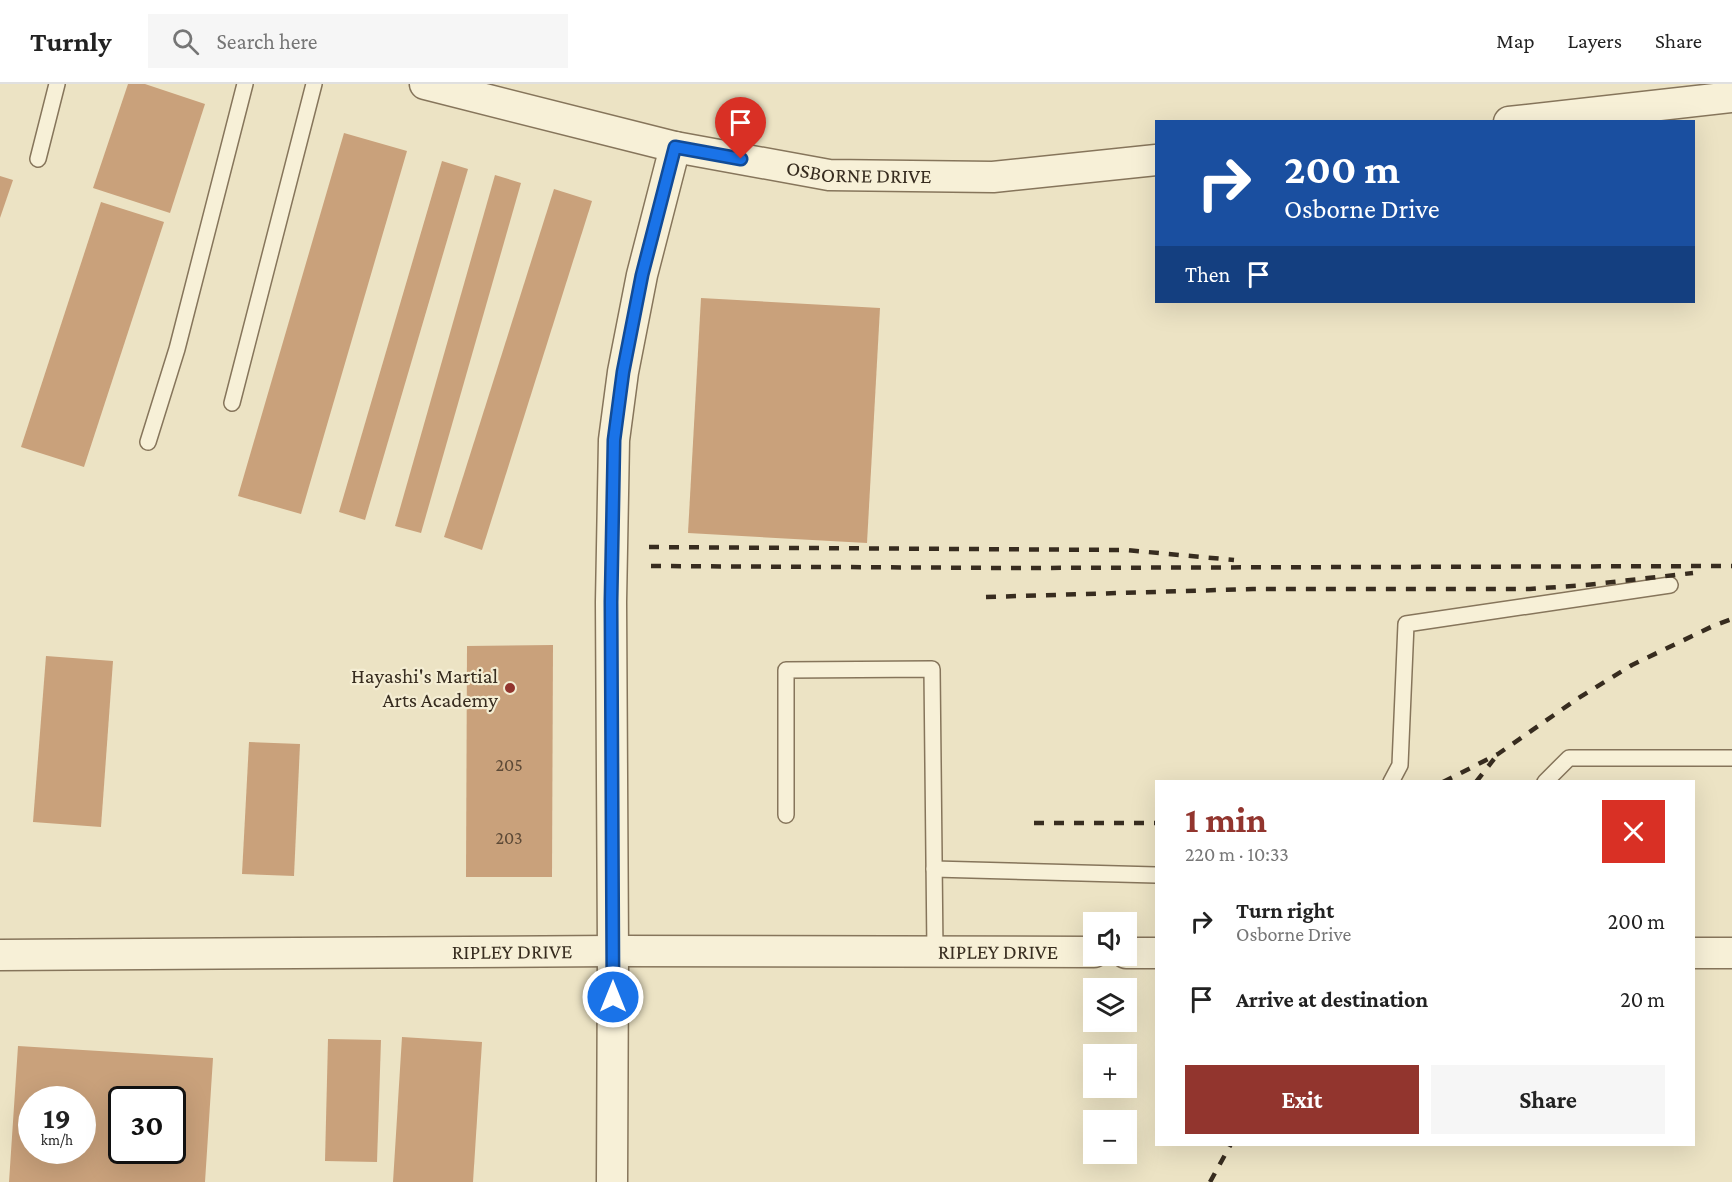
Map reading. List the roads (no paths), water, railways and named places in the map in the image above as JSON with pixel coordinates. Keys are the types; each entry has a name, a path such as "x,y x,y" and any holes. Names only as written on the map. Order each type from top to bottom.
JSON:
{"street":[{"name":"OSBORNE DRIVE","path":"425,84 675,147 829,175 993,177 1155,160"},
{"path":"1527,120 1732,97"},
{"path":"612,1182 611,602 614,440 623,372 642,275 675,147"},
{"name":"RIPLEY DRIVE","path":"0,955 613,951 1083,952"},
{"path":"1137,953 1155,953"},
{"path":"1695,953 1732,953"}],"lane":[{"path":"38,159 57,84"},
{"path":"148,442 177,349 245,84"},
{"path":"232,403 314,84"},
{"path":"1392,780 1400,765 1406,624 1670,585"},
{"path":"786,815 786,670 932,669 935,952"},
{"path":"1547,780 1569,758 1732,758"},
{"path":"934,869 1155,875"}],"railway":[{"path":"649,547 1126,550 1234,560"},
{"path":"651,566 1008,568 1732,566"},
{"path":"986,597 1253,589 1530,589 1693,573"},
{"path":"1447,780 1498,754 1577,699 1632,665 1732,619"},
{"path":"1478,780 1494,759"},
{"path":"1034,823 1155,823"},
{"path":"1210,1182 1230,1146"}],"place":[{"name":"Hayashi's Martial Arts Academy","path":"510,688"}]}
